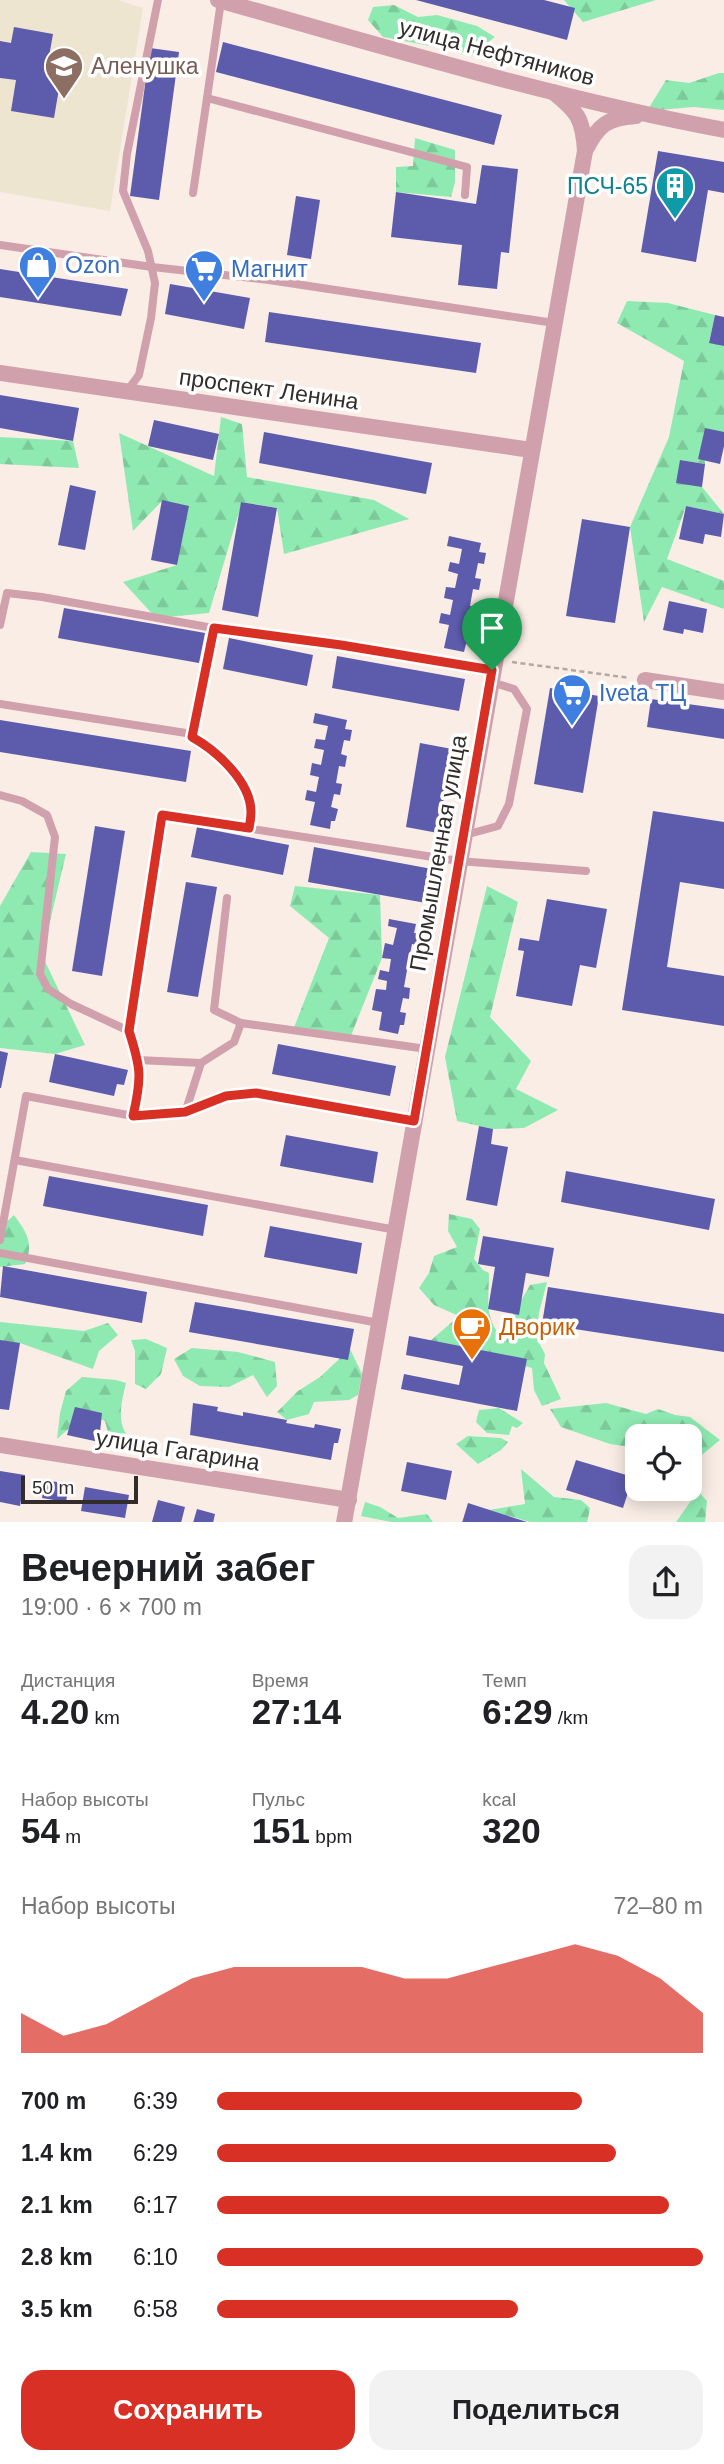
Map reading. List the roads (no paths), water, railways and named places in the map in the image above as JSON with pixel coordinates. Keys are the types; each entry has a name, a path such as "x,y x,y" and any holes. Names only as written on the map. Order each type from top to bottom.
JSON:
{"street":[{"name":"улица Нефтяников","path":"220,0 553,92 645,115 724,130"},
{"name":"Промышленная улица","path":"346,1522 492,671 585,151 584,128 580,118 570,105 553,92"},
{"name":"Промышленная улица","path":"585,151 596,130 604,124 620,117 645,115"},
{"name":"проспект Ленина","path":"0,373 531,450"},
{"path":"645,680 724,692"},
{"name":"улица Гагарина","path":"0,1446 349,1500"}],"lane":[{"path":"127,391 139,375 155,283 148,251 123,191 127,154 158,0"},
{"path":"193,193 220,0"},
{"path":"206,98 467,167 465,195"},
{"path":"0,245 152,267 269,280 554,323"},
{"path":"0,625 7,593 492,671 514,689 527,709 509,804 498,826 464,835"},
{"path":"192,737 214,628"},
{"path":"0,704 186,733 206,745 241,779 252,810 249,828"},
{"path":"0,795 22,801 47,815 55,837 40,974 48,989 71,1004 129,1031"},
{"path":"133,1116 139,1089 138,1060 129,1031 162,815 459,861 586,871"},
{"path":"227,898 214,1010 241,1023 427,1049"},
{"path":"138,1060 201,1063 234,1042 241,1023"},
{"path":"185,1112 201,1063"},
{"path":"0,1240 26,1096 133,1116 185,1112 226,1096 256,1093 414,1121"},
{"path":"15,1160 396,1230"},
{"path":"0,1253 379,1323"}],"place":[{"name":"Аленушка","path":"64,100"},
{"name":"ПСЧ-65","path":"675,220"},
{"name":"Ozon","path":"38,299"},
{"name":"Магнит","path":"204,303"},
{"name":"Iveta ТЦ","path":"572,727"},
{"name":"Дворик","path":"472,1361"}]}
